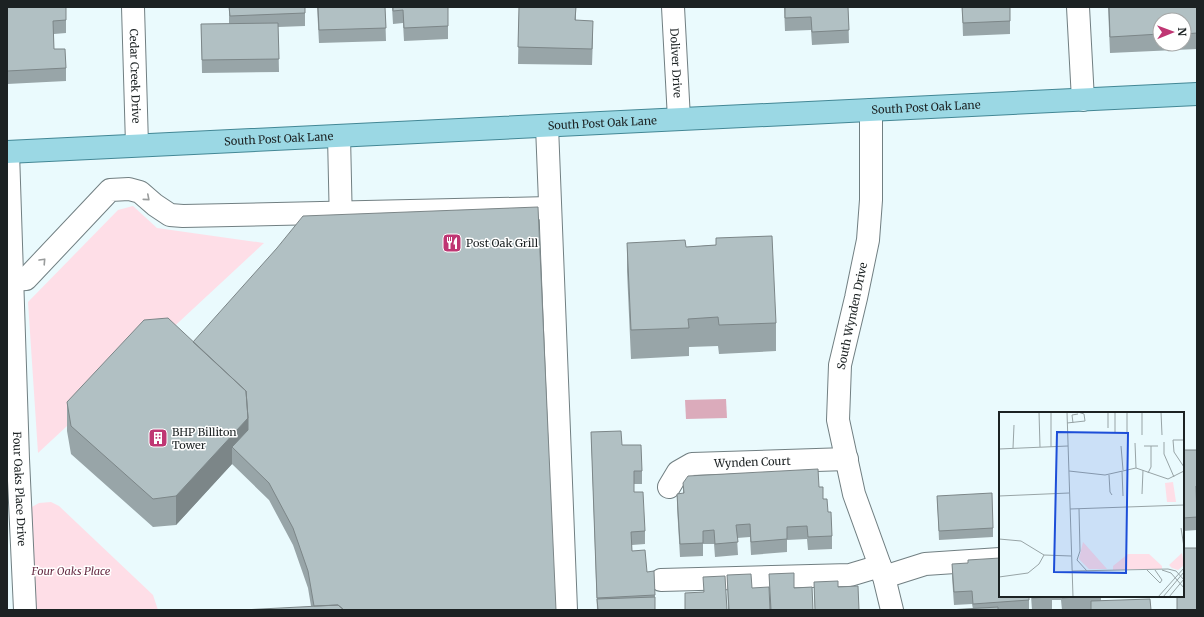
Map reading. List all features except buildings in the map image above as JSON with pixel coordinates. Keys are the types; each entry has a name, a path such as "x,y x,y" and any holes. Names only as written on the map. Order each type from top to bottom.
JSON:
{"main road":[{"name":"South Post Oak Lane","path":"7,152 1197,94"}],"street":[{"name":"Cedar Creek Drive","path":"133,7 137,145"},
{"name":"Doliver Drive","path":"673,7 679,119"},
{"path":"1078,7 1083,100"},
{"name":"South Wynden Drive","path":"871,110 871,200 868,240 840,370 838,420 854,494 882,571 892,610"},
{"path":"547,126 566,610"},
{"path":"339,136 341,222"},
{"name":"Four Oaks Place Drive","path":"7,152 24,610"},
{"path":"12,280 26,279 110,190 129,189 140,192 170,215 341,222 550,208"},
{"name":"Wynden Court","path":"669,487 678,472 692,464 847,459"},
{"path":"661,580 850,575 925,564 999,559"}],"green space":[{"path":"133,206 157,228 264,243 38,453 28,302 118,210"},
{"name":"Four Oaks Place","path":"51,502 59,506 153,595 158,610 33,610 30,508 39,503"}],"shaded area":[{"path":"726,399 727,418 686,419 685,400"}],"place":[{"name":"Post Oak Grill","path":"452,243"},
{"name":"BHP Billiton Tower","path":"158,438"}]}
